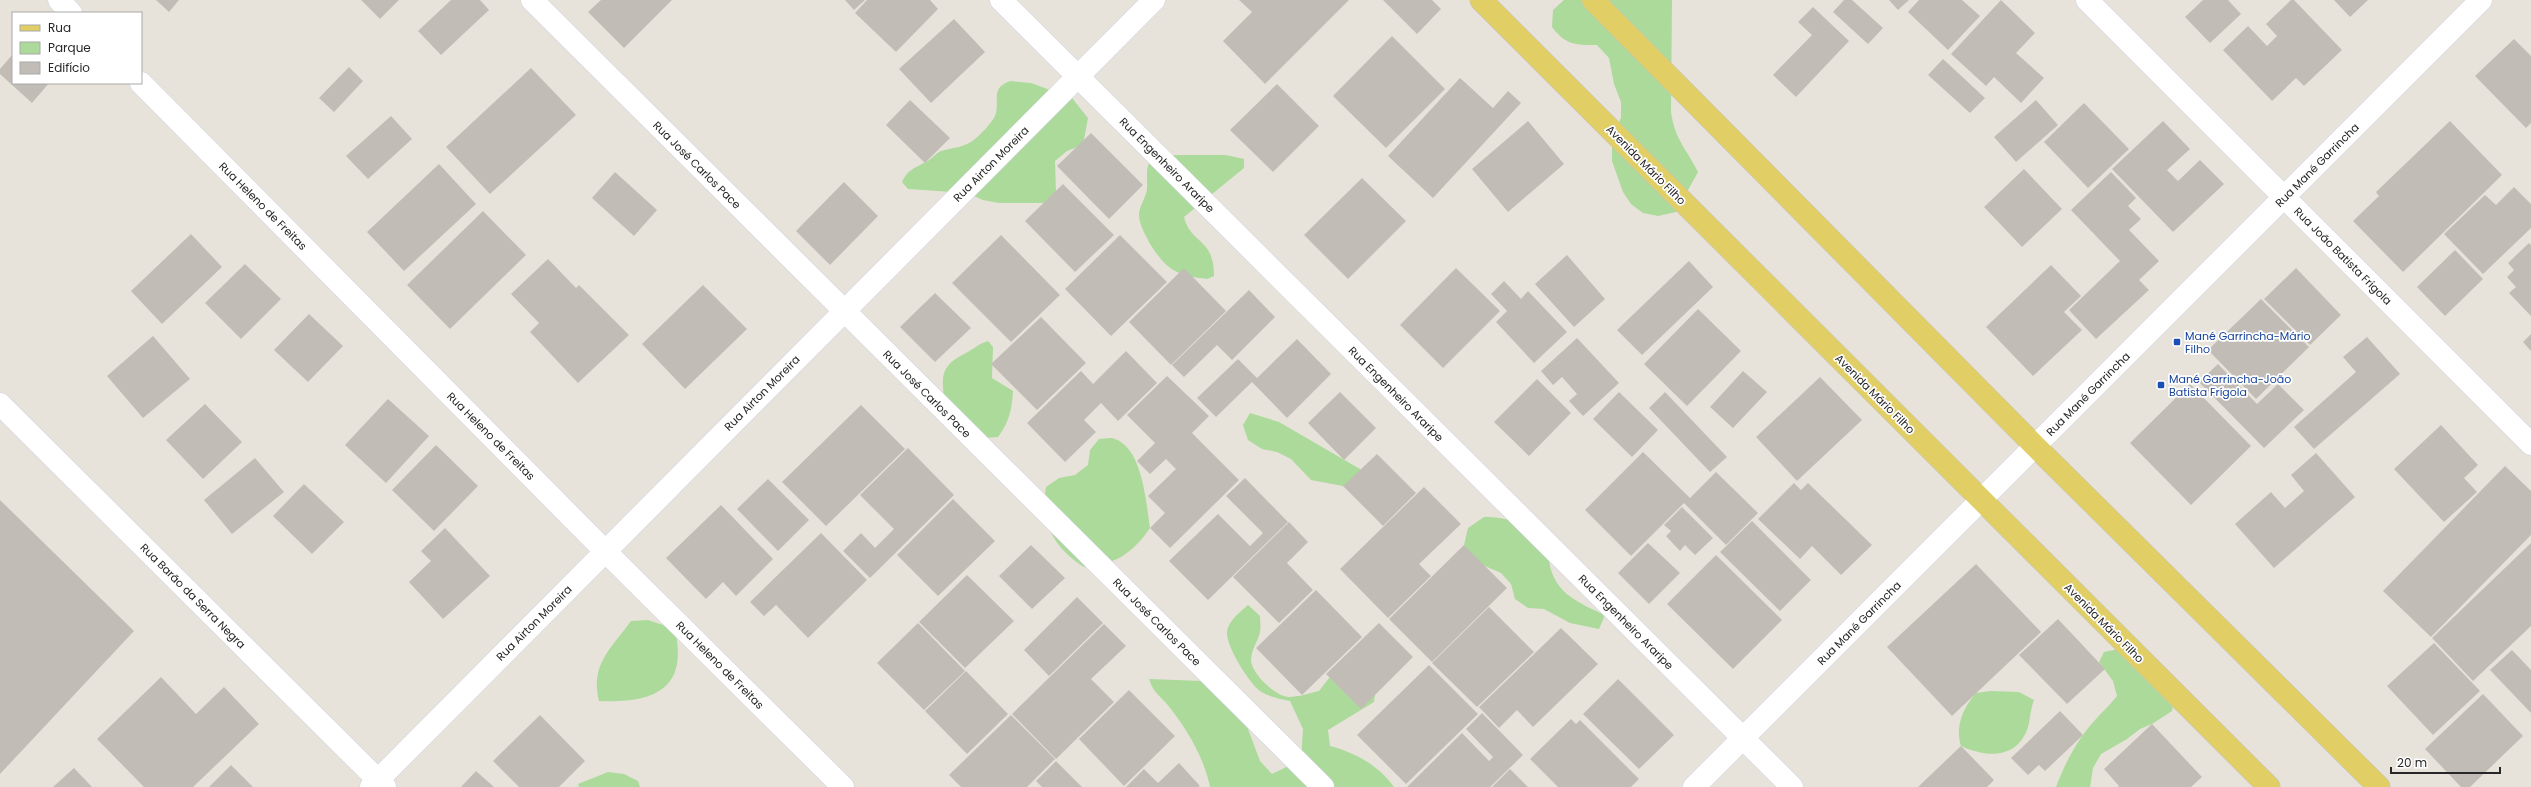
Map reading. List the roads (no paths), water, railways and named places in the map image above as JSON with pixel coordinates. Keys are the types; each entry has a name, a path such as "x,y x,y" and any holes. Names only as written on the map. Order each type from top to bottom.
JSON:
{"main road":[{"name":"Avenida Mário Filho","path":"1481,0 2269,787"},
{"path":"1593,0 2035,446 2379,787"}],"street":[{"path":"59,0 71,12"},
{"name":"Rua José Carlos Pace","path":"532,0 1323,787"},
{"name":"Rua Engenheiro Araripe","path":"1000,0 1792,787"},
{"name":"Rua Airton Moreira","path":"378,785 605,551 1154,0"},
{"name":"Rua João Batista Frigola","path":"2087,0 2531,444"},
{"name":"Rua Mané Garrincha","path":"1694,787 2481,0"},
{"name":"Rua Heleno de Freitas","path":"142,84 605,551 843,787"},
{"name":"Rua Barão da Serra Negra","path":"0,404 378,785"}],"place":[{"name":"Mané Garrincha-Mário Filho","path":"2177,342"},
{"name":"Mané Garrincha-João Batista Frígola","path":"2161,385"}]}
